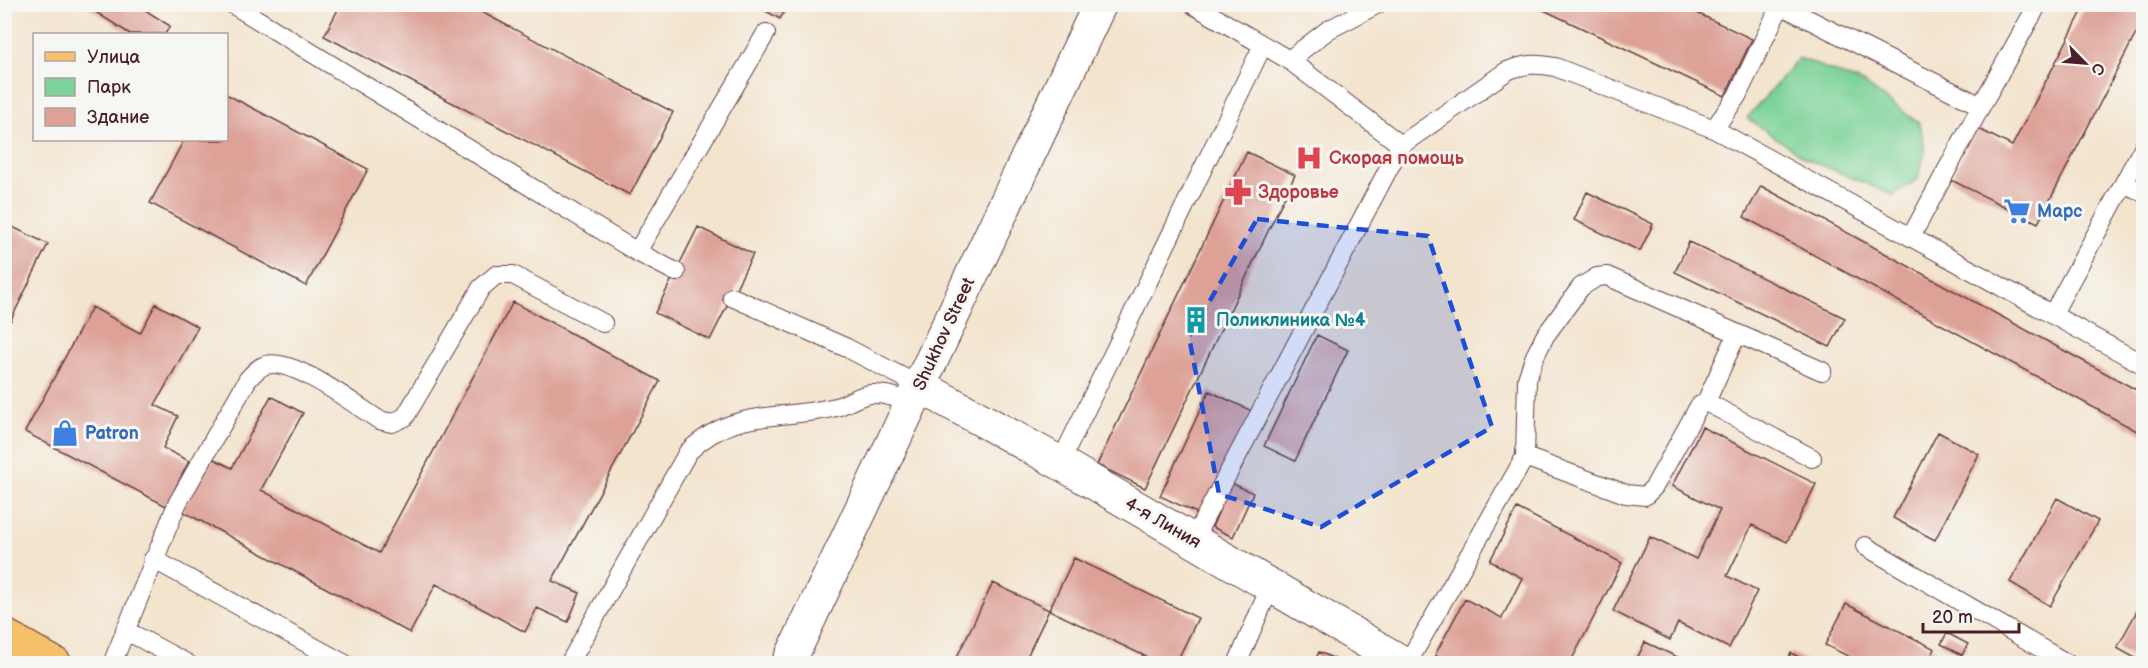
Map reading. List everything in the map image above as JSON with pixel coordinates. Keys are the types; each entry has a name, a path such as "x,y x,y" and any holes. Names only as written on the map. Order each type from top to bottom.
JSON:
{"main road":[{"path":"4,635 55,663"}],"street":[{"name":"Shukhov Street","path":"788,663 1100,4"},
{"name":"4-я Линия","path":"916,394 1060,463 1406,663"}],"lane":[{"path":"232,4 637,252 676,272"},
{"path":"1192,4 1262,47 1289,60 1401,145"},
{"path":"1289,60 1329,30 1378,4"},
{"path":"1912,235 2038,4"},
{"path":"1714,129 1737,96 1779,5 1982,106"},
{"path":"637,252 765,33"},
{"path":"1060,463 1262,47"},
{"path":"1192,540 1401,145 1507,71 1523,65 1542,64 1555,68 1714,129 1912,235 2144,365"},
{"path":"2052,315 2144,146"},
{"path":"2124,183 2144,193"},
{"path":"112,663 177,504 248,379 260,367 275,364 294,368 379,420 392,423 405,417 481,288 496,275 513,275 603,323"},
{"path":"1406,663 1525,457 1527,379 1534,358 1545,336 1574,295 1588,280 1607,276 1822,371"},
{"path":"732,297 847,348 916,394"},
{"path":"1525,457 1626,494 1645,496 1654,487 1699,406 1706,402 1737,334"},
{"path":"569,663 688,452 705,435 743,420 839,407 870,394 916,394"},
{"path":"1706,402 1812,458"},
{"path":"1864,546 2068,663"},
{"path":"153,559 345,663"},
{"path":"1237,663 1271,585"},
{"path":"125,630 188,663"}],"highlighted area":[{"path":"1257,219 1428,236 1492,427 1321,527 1219,494 1189,337"}],"green space":[{"path":"1799,58 1863,83 1920,124 1925,151 1918,179 1893,195 1807,159 1747,118"}],"building":[{"path":"83,4 136,4 170,26 166,33 128,33"},
{"path":"341,4 466,4 673,112 630,195 324,36"},
{"path":"753,4 789,4 780,19"},
{"path":"1531,4 1678,4 1752,39 1725,96"},
{"path":"2086,4 2144,4 2144,18 2038,223 1951,180 1977,128 2012,146"},
{"path":"228,95 368,169 306,286 150,203 183,141 228,141"},
{"name":"Поликлиника №4","path":"1247,152 1295,175 1145,488 1097,465"},
{"path":"1761,186 2144,394 2144,435 1744,217"},
{"path":"1587,192 1653,224 1640,251 1574,220"},
{"path":"4,223 48,244 4,334"},
{"path":"698,227 753,254 710,340 655,313"},
{"path":"1689,242 1845,318 1830,347 1675,272"},
{"path":"513,302 660,381 552,581 580,593 568,622 537,608 525,632 436,584 410,633 182,511 212,458 232,468 271,396 303,413 261,490 379,553"},
{"path":"156,304 198,327 155,405 178,416 163,448 189,461 166,506 25,432 92,307 140,333"},
{"path":"1317,335 1348,350 1295,461 1264,446"},
{"path":"1209,391 1252,411 1203,516 1160,496"},
{"path":"1702,427 1816,484 1787,542 1752,525 1727,576 1757,591 1729,648 1678,623 1670,640 1613,611 1650,537 1696,559 1720,510 1672,486"},
{"path":"1938,432 1979,454 1935,540 1893,518"},
{"path":"1231,483 1253,493 1233,537 1212,527"},
{"path":"2057,498 2098,521 2050,606 2010,582"},
{"path":"1517,508 1622,563 1570,663 1450,663 1435,655 1465,599 1502,618 1522,578 1490,561"},
{"path":"1074,558 1198,618 1176,663 1159,663 1049,610"},
{"path":"993,583 1049,610 1024,663 954,663"},
{"path":"2144,598 2144,663 2117,648"},
{"path":"1846,604 1935,649 1927,663 1862,663 1825,645"},
{"path":"1947,633 1968,644 1962,655 1941,644"},
{"path":"1645,642 1690,663 1635,663"},
{"path":"1319,652 1344,663 1314,663"},
{"path":"1791,653 1811,663 1786,663"}],"place":[{"name":"Скорая помощь","path":"1309,158"},
{"name":"Здоровье","path":"1238,192"},
{"name":"Марс","path":"2017,211"},
{"name":"Поликлиника №4","path":"1196,320"},
{"name":"Patron","path":"65,433"}]}
